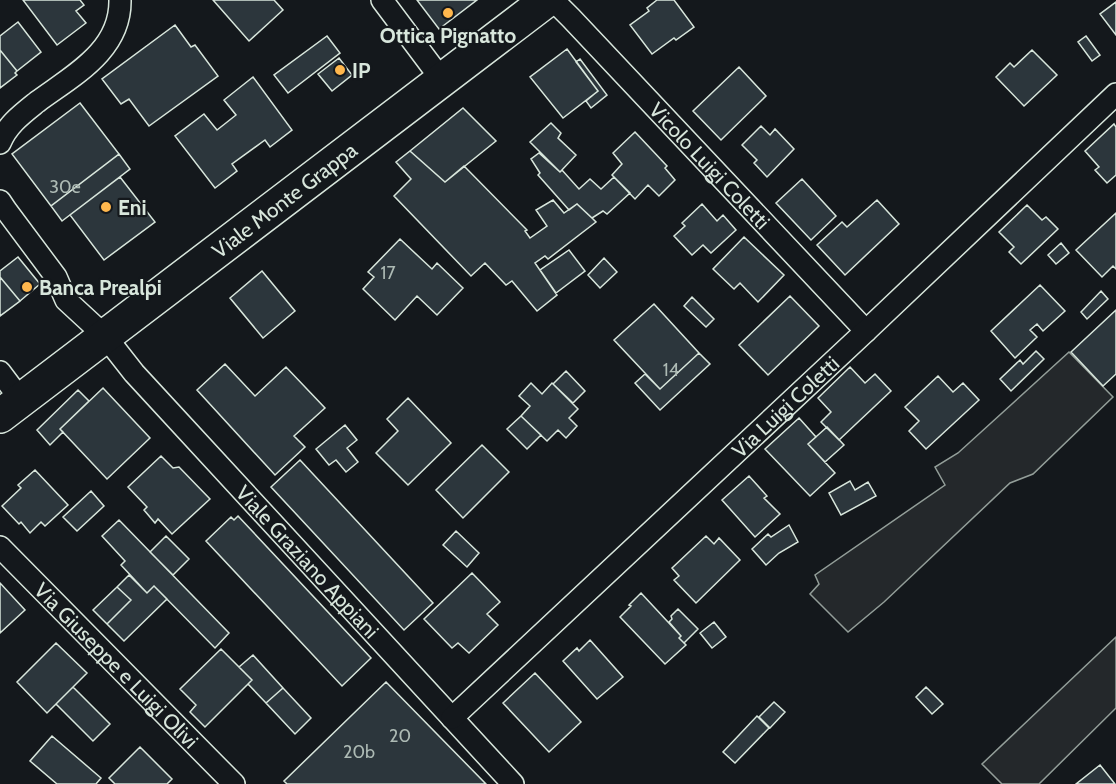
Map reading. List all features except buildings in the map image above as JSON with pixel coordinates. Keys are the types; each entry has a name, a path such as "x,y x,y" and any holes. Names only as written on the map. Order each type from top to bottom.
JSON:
{"main road":[{"name":"Viale Monte Grappa","path":"11,408 547,0"}],"street":[{"path":"0,143 10,125 93,60 108,43 116,26 120,0"},
{"path":"382,0 442,80"},
{"name":"Vicolo Luigi Coletti","path":"553,0 866,331"},
{"name":"Via Luigi Coletti","path":"452,718 1116,94"},
{"name":"Viale Graziano Appiani","path":"0,201 56,277 66,300 105,336 134,373 513,784"},
{"name":"Viale Monte Grappa","path":"0,372 11,408"},
{"name":"Via Giuseppe e Luigi Olivi","path":"0,547 234,784"}],"shaded area":[{"path":"1069,352 1113,397 1033,474 1010,483 884,602 848,632 810,594 819,584 815,575 945,485 935,467 958,453"},
{"path":"1116,637 1116,708 1039,784 1002,784 982,764"}],"place":[{"name":"Ottica Pignatto","path":"448,13"},
{"name":"IP","path":"340,70"},
{"name":"Eni","path":"106,207"},
{"name":"Banca Prealpi","path":"27,287"}]}
